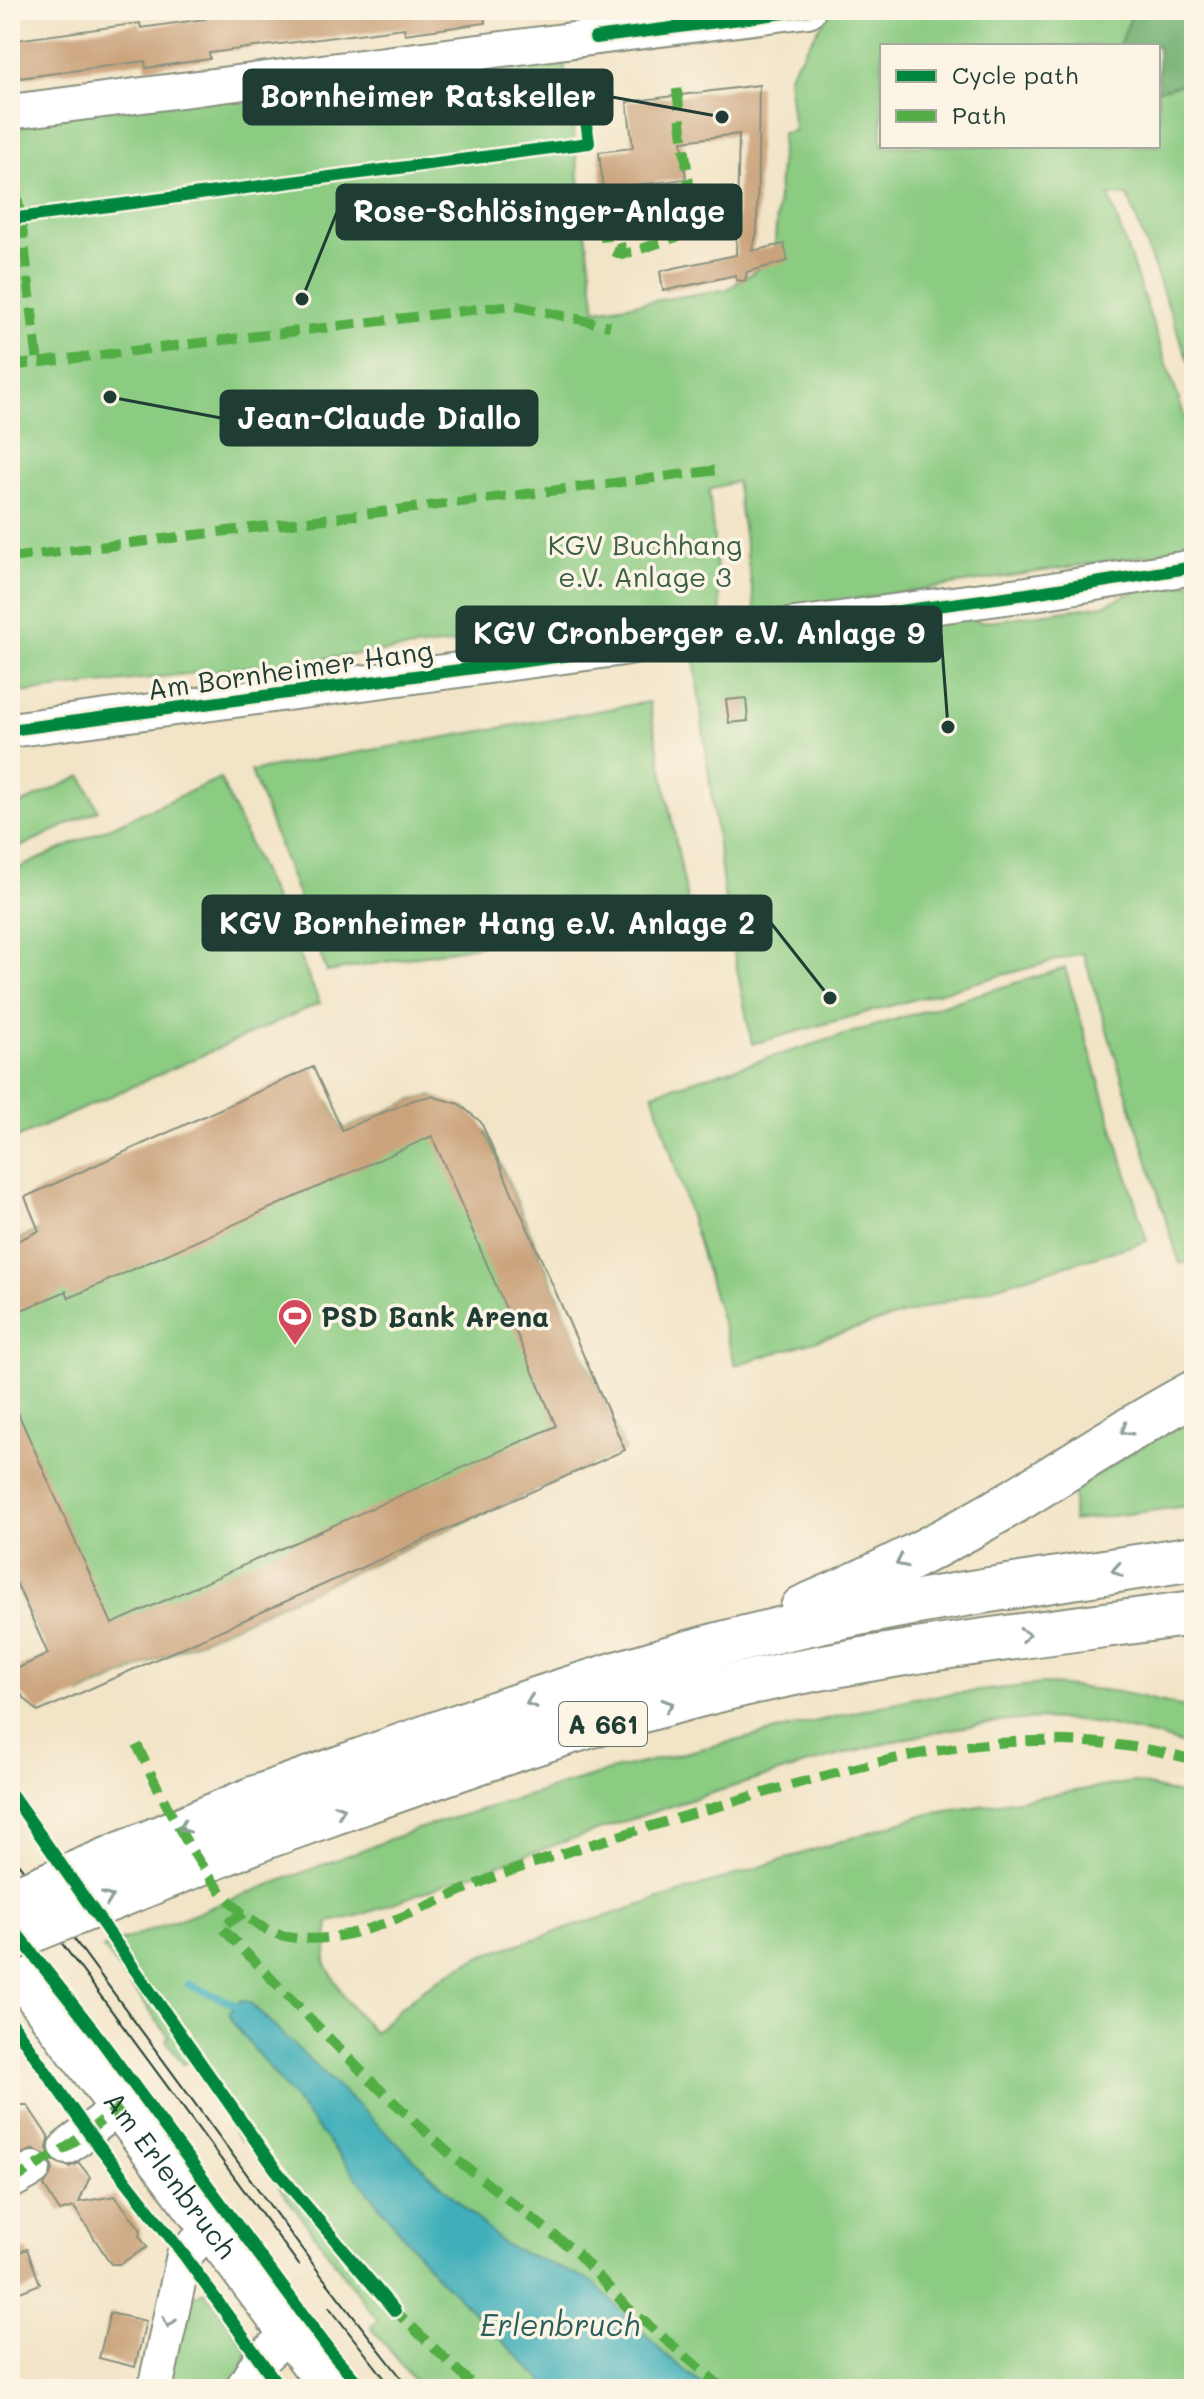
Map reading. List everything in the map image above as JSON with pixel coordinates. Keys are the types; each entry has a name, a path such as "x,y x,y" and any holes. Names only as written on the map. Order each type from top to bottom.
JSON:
{"highway":[{"path":"713,1646 835,1594 927,1549 1194,1393"},
{"name":"A 661","path":"10,1939 262,1817 592,1681 713,1646 927,1601 1194,1558"},
{"name":"A 661","path":"10,1901 262,1817 477,1762 721,1689 883,1655 1194,1613"}],"main road":[{"name":"Am Erlenbruch","path":"10,1960 288,2335 332,2389"}],"street":[{"path":"10,112 808,10"},
{"name":"Am Bornheimer Hang","path":"10,730 1027,594 1194,567"},
{"path":"67,2147 120,2107"},
{"path":"155,2389 184,2255 210,2229"},
{"path":"242,2389 260,2360 288,2335"}],"green space":[{"name":"KGV Buchhang e.V. Anlage 3","path":"849,10 1134,10 1120,44 880,44 880,148 1160,148 1160,90 1194,81 1194,377 1128,196 1109,196 1194,444 1194,548 756,615 736,481 709,490 721,613 10,694 10,118 562,46 596,310 728,289 774,258 782,133 794,131 788,76 829,13"},
{"path":"1134,10 1194,10 1194,81 1160,90 1160,44 1120,44"},
{"path":"1194,582 1194,1260 1180,1264 1083,953 752,1044 728,924 693,650 950,614 982,622 1104,605 1141,589"},
{"path":"649,702 689,909 327,972 251,771"},
{"path":"82,776 98,810 10,852 10,809"},
{"path":"220,778 320,1003 10,1141 10,872"},
{"path":"1065,968 1147,1241 735,1365 653,1093"},
{"name":"PSD Bank Arena","path":"431,1096 466,1109 487,1133 625,1450 81,1694 65,1654 40,1636 10,1571 10,1243 329,1101 342,1130 413,1100"},
{"path":"1194,1419 1194,1505 1073,1521 1074,1490 1141,1446"},
{"path":"1043,1684 1119,1692 1194,1709 1194,1748 1109,1726 1044,1719 990,1723 894,1741 665,1808 361,1915 329,1922 325,1963 346,2000 374,2033 425,1988 484,1955 923,1815 1133,1782 1194,1798 1194,2389 421,2389 371,2327 378,2321 244,2140 240,2141 230,2127 234,2123 189,2061 183,2064 166,2040 169,2037 103,1948 420,1828 609,1771 914,1698"},
{"path":"204,2291 248,2349 235,2389 162,2389 180,2303"}],"water":[{"name":"Erlenbruch","path":"241,2000 249,2002 503,2244 593,2282 662,2352 707,2389 551,2389 432,2271 233,2023 229,2012"}],"building":[{"path":"239,10 484,10 485,23 405,34 404,28 209,53 210,59 146,68 145,61 19,78 16,40 140,23 141,28 205,19 204,14"},
{"path":"759,85 757,232 752,251 784,244 788,261 747,272 745,281 736,280 736,275 663,291 660,271 736,255 739,134 682,141 686,179 603,189 599,152 633,148 627,102"},
{"path":"746,698 748,721 729,723 726,700"},
{"path":"313,1067 342,1130 413,1100 431,1096 459,1104 481,1122 625,1450 38,1712 10,1683 10,1672 48,1654 10,1569 10,1395 112,1624 556,1426 432,1136 69,1298 66,1291 10,1315 10,1244 39,1231 25,1197"},
{"path":"10,2105 27,2105 49,2138 47,2149 52,2160 69,2167 79,2163 90,2177 79,2202 115,2196 141,2230 139,2236 147,2247 120,2264 111,2264 74,2207 60,2211 44,2186 53,2170 50,2159 34,2149 16,2156 10,2147"},
{"path":"27,2249 40,2284 10,2296 10,2255"},
{"path":"110,2313 146,2321 135,2367 99,2358"}],"waterway":[{"path":"188,1984 234,2004"}],"tram line":[{"path":"10,1852 321,2275 410,2389"},
{"path":"10,1873 299,2265"},
{"path":"329,2307 393,2389"}],"marked path":[{"path":"613,251 622,255 695,231 676,83"},
{"path":"10,160 21,218 38,364"},
{"path":"611,222 616,219 622,255"},
{"path":"600,237 611,236"},
{"path":"10,366 512,305 610,326"},
{"path":"10,558 719,470"},
{"path":"137,1745 178,1826 215,1884 259,1926 284,1936 310,1939 337,1936 394,1920 502,1874 614,1838 785,1787 901,1758 1015,1742 1073,1741 1133,1747 1194,1760"},
{"path":"244,1913 221,1927 371,2081 452,2156 577,2253 627,2307 724,2389"},
{"path":"10,2182 67,2147 120,2107"},
{"path":"390,2306 477,2389"}],"cycle path":[{"path":"595,38 808,10"},
{"path":"10,219 589,143 585,113 603,93"},
{"path":"10,730 1027,594 1194,567"},
{"path":"12,1795 276,2170 395,2311"},
{"path":"10,1925 94,2031 330,2351 363,2389"},
{"path":"10,2020 88,2132 184,2255 281,2389"}],"place":[{"name":"Bornheimer Ratskeller","path":"722,117"},
{"name":"Rose-Schlösinger-Anlage","path":"302,299"},
{"name":"Jean-Claude Diallo","path":"110,397"},
{"name":"KGV Cronberger e.V. Anlage 9","path":"948,727"},
{"name":"KGV Bornheimer Hang e.V. Anlage 2","path":"830,998"},
{"name":"PSD Bank Arena","path":"295,1347"}]}
